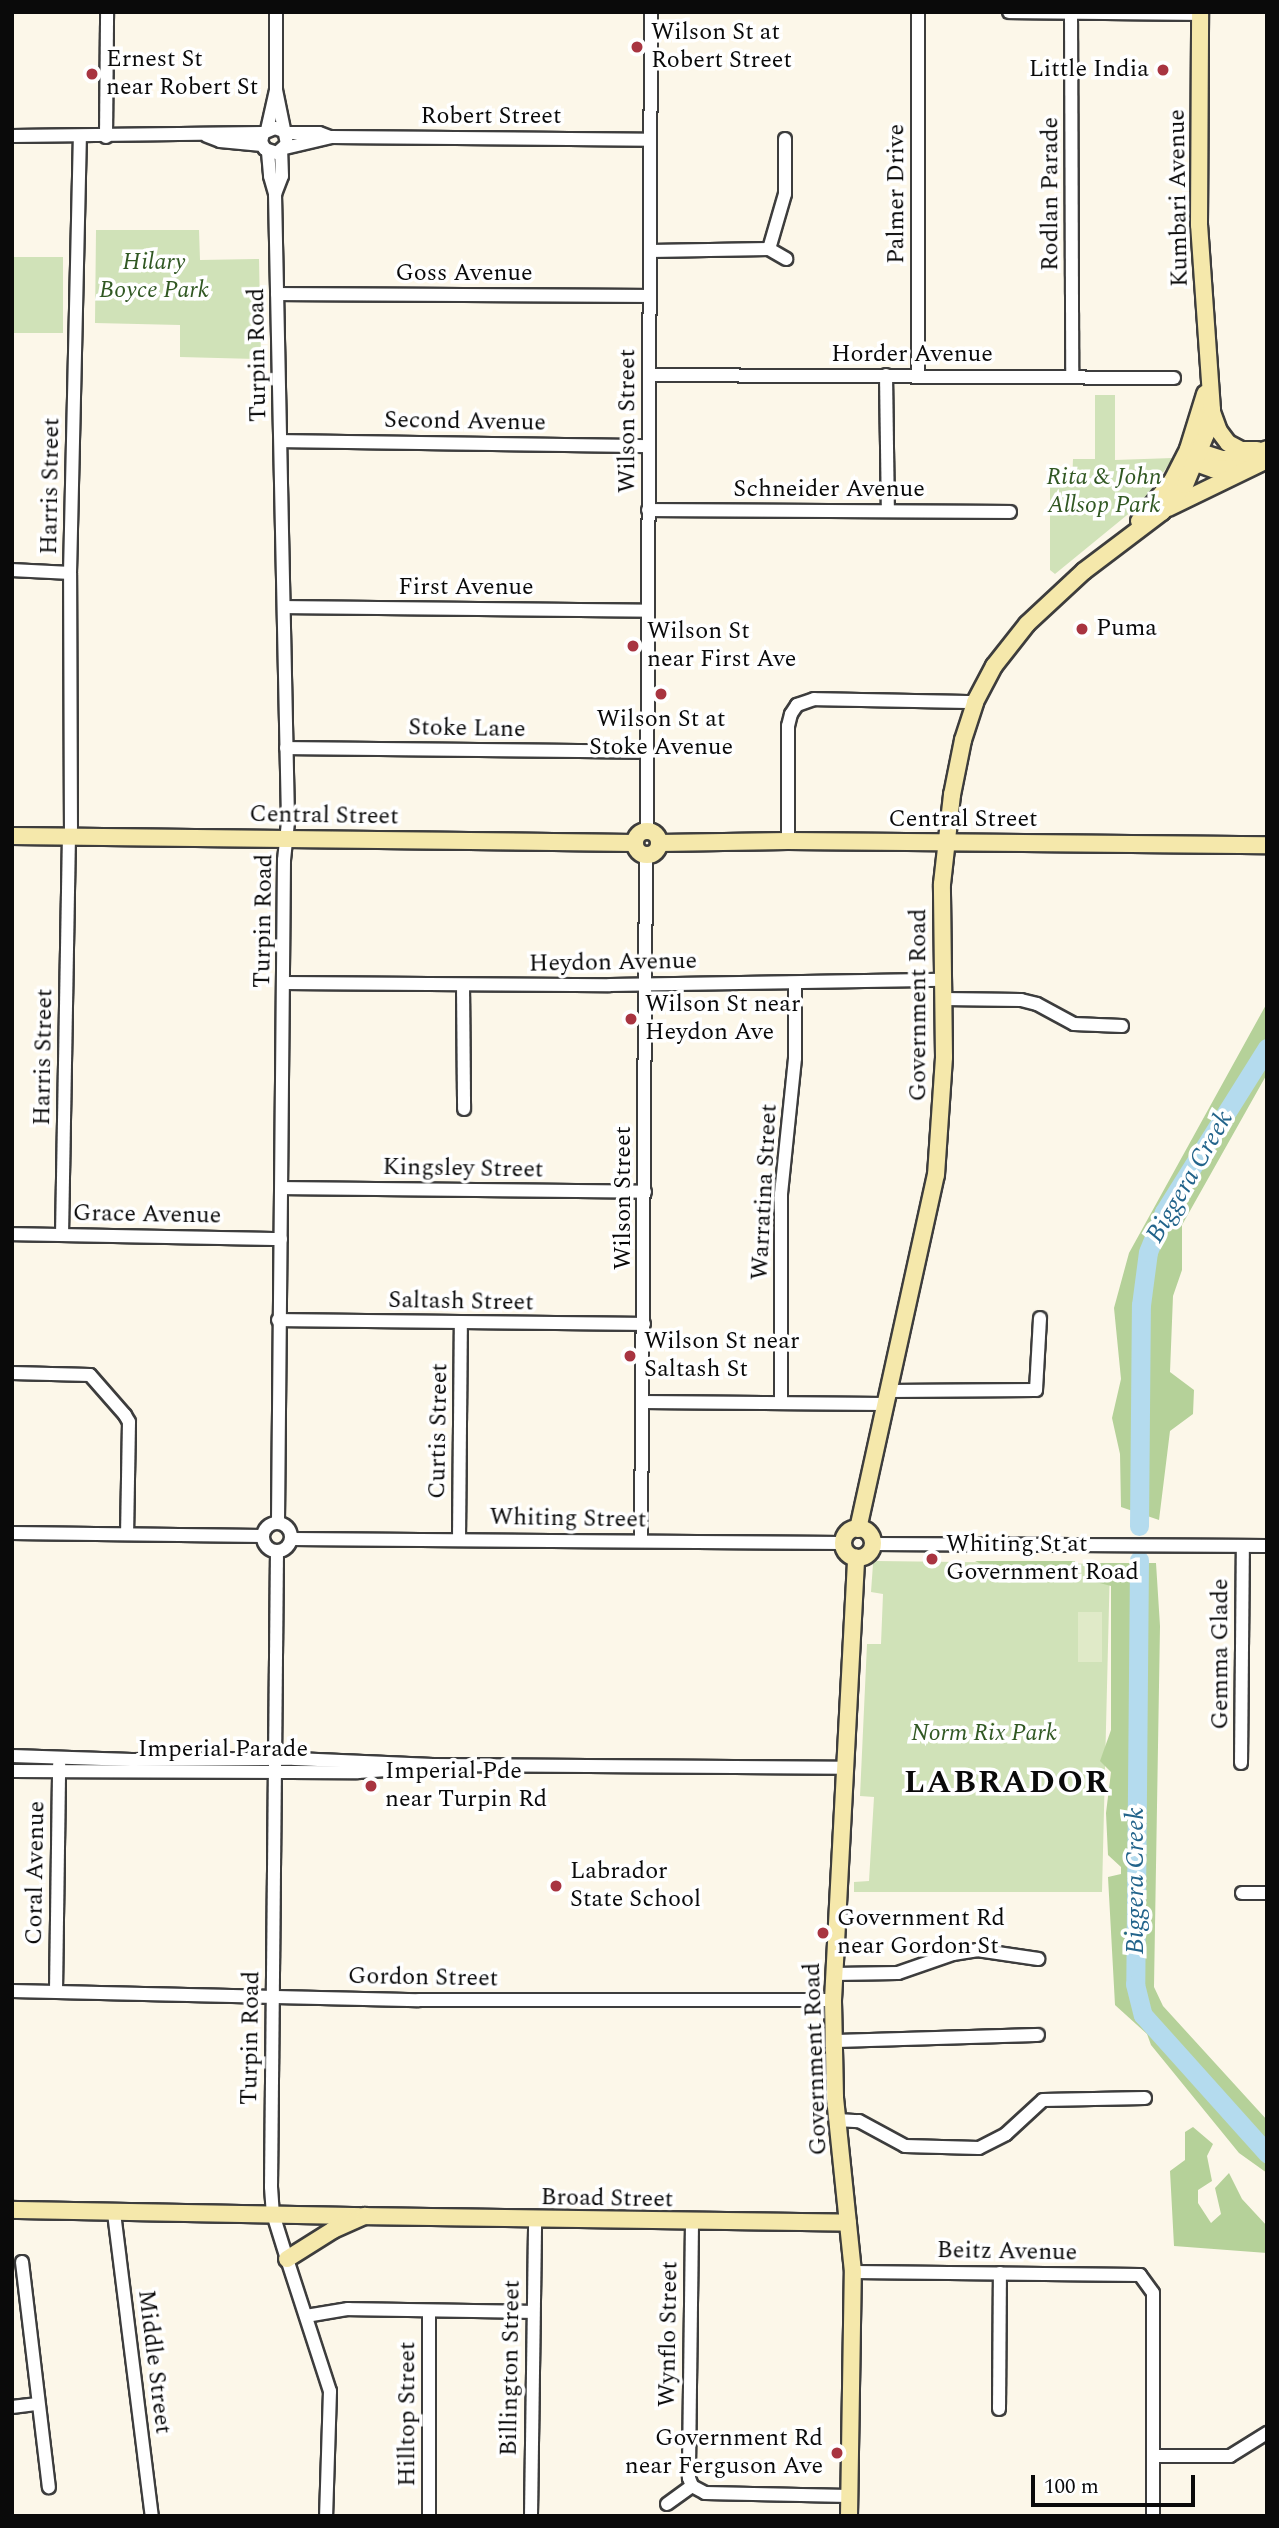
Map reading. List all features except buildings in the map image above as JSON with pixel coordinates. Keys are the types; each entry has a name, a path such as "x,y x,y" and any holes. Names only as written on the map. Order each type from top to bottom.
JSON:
{"main road":[{"name":"Kumbari Avenue","path":"1191,456 1212,410 1199,225 1200,13"},
{"name":"Kumbari Avenue","path":"1191,456 1208,383"},
{"path":"1212,410 1219,431 1228,443 1241,450 1267,449"},
{"path":"1191,456 1237,459 1267,449"},
{"name":"Government Road","path":"1191,456 1213,469 1231,470 1267,460"},
{"name":"Government Road","path":"1162,512 1185,485 1191,456"},
{"name":"Government Road","path":"1126,536 1191,456"},
{"name":"Government Road","path":"858,1529 936,1175 944,1058 942,884 945,843 963,740 975,702 994,666 1027,624 1049,601 1126,536 1162,512 1267,460"},
{"path":"647,831 654,833 659,843 657,850 646,855 639,853 634,843 639,833 647,831"},
{"name":"Central Street","path":"12,836 634,843"},
{"name":"Central Street","path":"659,843 788,841 1267,845"},
{"path":"858,1529 867,1532 873,1544 866,1556 856,1558 847,1553 843,1543 848,1533 858,1529"},
{"name":"Government Road","path":"849,2516 853,2272 837,2120 833,2000 856,1558"},
{"name":"Broad Street","path":"12,2210 536,2221 848,2222"},
{"name":"Broad Street","path":"286,2259 332,2230 365,2216"}],"street":[{"path":"106,136 107,12"},
{"name":"Turpin Road","path":"276,12 276,90 271,143 282,176 275,194 287,839 278,1320 278,1523"},
{"name":"Wilson Street","path":"647,831 651,12"},
{"name":"Palmer Drive","path":"918,12 918,376"},
{"path":"1009,12 1200,13"},
{"name":"Rodlan Parade","path":"1071,13 1072,376"},
{"name":"Turpin Road","path":"271,143 284,132 276,90"},
{"name":"Robert Street","path":"271,143 275,128 284,132 319,133 331,137"},
{"name":"Robert Street","path":"12,136 207,136 220,132 271,143 331,137 650,140"},
{"name":"Harris Street","path":"62,1235 70,837 70,573 80,136"},
{"path":"769,249 785,194 786,139"},
{"path":"650,251 769,249 786,259"},
{"name":"Goss Avenue","path":"277,294 650,296"},
{"name":"Horder Avenue","path":"650,375 1072,376 1174,379"},
{"path":"886,376 888,511"},
{"name":"Second Avenue","path":"281,441 649,446"},
{"name":"Schneider Avenue","path":"648,510 1010,512"},
{"path":"12,570 70,573"},
{"name":"First Avenue","path":"284,607 648,611"},
{"path":"788,841 788,726 790,714 797,705 814,699 975,702"},
{"name":"Stoke Lane","path":"286,748 648,752"},
{"name":"Wilson Street","path":"640,1541 644,1324 646,855"},
{"name":"Heydon Avenue","path":"284,983 463,985 943,980"},
{"name":"Warratina Street","path":"781,1403 781,1194 794,1058 795,983"},
{"path":"463,985 464,1109"},
{"path":"943,999 1021,1000 1037,1004 1074,1024 1122,1026"},
{"name":"Kingsley Street","path":"282,1188 645,1192"},
{"name":"Grace Avenue","path":"12,1234 281,1239"},
{"path":"643,1402 781,1403 1036,1390 1040,1318"},
{"name":"Saltash Street","path":"278,1320 644,1324"},
{"name":"Curtis Street","path":"459,1539 461,1323"},
{"path":"12,1373 90,1375 125,1415 129,1422 127,1534"},
{"path":"278,1523 288,1528 292,1539 287,1548 277,1551 265,1545 263,1536 268,1527 278,1523"},
{"path":"12,1533 263,1536"},
{"name":"Whiting Street","path":"292,1539 843,1543"},
{"path":"873,1544 1267,1546"},
{"name":"Gemma Glade","path":"1241,1763 1243,1546"},
{"name":"Turpin Road","path":"277,1551 270,2162 273,2214 330,2391 326,2516"},
{"name":"Imperial Parade","path":"12,1756 276,1765"},
{"name":"Coral Avenue","path":"56,1991 59,1756"},
{"name":"Imperial Parade","path":"12,1771 276,1765 844,1769"},
{"path":"1242,1893 1267,1894"},
{"path":"834,1974 898,1973 953,1954 977,1950 1038,1959"},
{"name":"Gordon Street","path":"12,1991 272,1996 833,2000"},
{"path":"834,2040 1038,2035"},
{"path":"837,2120 859,2121 905,2146 979,2148 1006,2134 1043,2100 1145,2098"},
{"name":"Middle Street","path":"114,2213 152,2516"},
{"name":"Billington Street","path":"531,2516 536,2221"},
{"name":"Wynflo Street","path":"692,2223 689,2478 692,2486"},
{"path":"22,2262 49,2487"},
{"name":"Beitz Avenue","path":"853,2272 1140,2275 1153,2293 1153,2456"},
{"path":"999,2409 1000,2273"},
{"path":"306,2316 348,2309 533,2312"},
{"name":"Hilltop Street","path":"429,2312 429,2516"},
{"path":"12,2407 38,2403"},
{"path":"1153,2516 1153,2456 1230,2456 1267,2433"},
{"path":"667,2504 692,2486 705,2493 849,2496"}],"green space":[{"name":"Hilary Boyce Park","path":"96,230 199,230 200,260 259,259 261,359 180,357 180,325 95,323"},
{"path":"12,257 63,257 63,333 12,333"},
{"name":"Rita & John Allsop Park","path":"1095,395 1115,395 1115,460 1173,458 1143,502 1055,574 1050,570 1050,483 1072,483 1073,459 1095,459"},
{"path":"1267,1003 1267,1074 1182,1225 1182,1270 1173,1296 1170,1372 1194,1390 1193,1414 1170,1431 1159,1520 1121,1507 1120,1454 1112,1418 1121,1379 1114,1308 1129,1253"},
{"name":"Norm Rix Park","path":"877,1561 1110,1564 1102,1892 854,1892 854,1882 869,1881 874,1797 860,1796 867,1644 881,1644 883,1594 871,1592 873,1564"},
{"path":"975,1561 1075,1561 1077,1576 999,1573"},
{"path":"1095,1563 1156,1563 1160,1626 1154,1987 1163,2006 1267,2120 1267,2173 1239,2153 1151,2045 1147,2034 1115,2005 1108,1877 1121,1874 1121,1867 1108,1855 1106,1813 1111,1772 1100,1761 1111,1730 1111,1586 1092,1581"},
{"path":"1078,1612 1102,1612 1102,1662 1078,1662"},
{"path":"1193,2127 1213,2144 1207,2156 1212,2181 1198,2190 1198,2203 1211,2223 1221,2214 1215,2188 1229,2173 1242,2199 1267,2226 1267,2253 1174,2246 1170,2171 1185,2160 1185,2132"}],"waterway":[{"name":"Biggera Creek","path":"1139,1526 1141,1305 1148,1252 1164,1212 1267,1048"},
{"name":"Biggera Creek","path":"1139,1560 1135,1984 1143,2015 1267,2153"}],"place":[{"name":"Wilson St at Robert Street","path":"637,47"},
{"name":"Little India","path":"1163,70"},
{"name":"Ernest St near Robert St","path":"92,74"},
{"name":"Puma","path":"1082,629"},
{"name":"Wilson St near First Ave","path":"633,646"},
{"name":"Wilson St at Stoke Avenue","path":"661,694"},
{"name":"Wilson St near Heydon Ave","path":"631,1019"},
{"name":"Wilson St near Saltash St","path":"630,1356"},
{"name":"Whiting St at Government Road","path":"932,1559"},
{"name":"Imperial Pde near Turpin Rd","path":"371,1786"},
{"name":"Labrador State School","path":"556,1886"},
{"name":"Government Rd near Gordon St","path":"823,1933"},
{"name":"Government Rd near Ferguson Ave","path":"837,2453"}],"district":[{"name":"LABRADOR","path":"1007,1783"}]}
